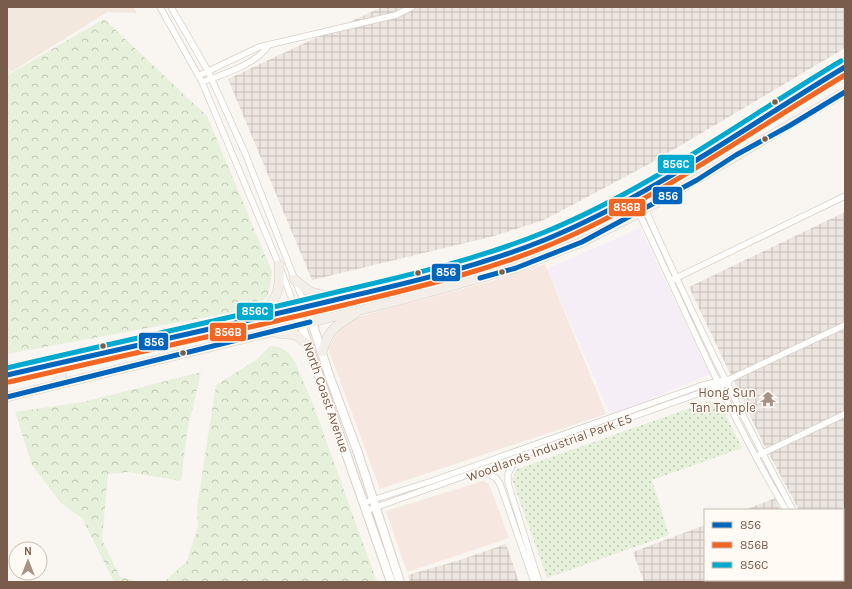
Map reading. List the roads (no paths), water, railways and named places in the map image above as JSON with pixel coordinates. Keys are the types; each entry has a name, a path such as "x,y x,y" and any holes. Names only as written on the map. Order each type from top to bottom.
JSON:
{"main road":[{"path":"7,375 301,309 446,273 509,253 572,228 692,163 845,67"},
{"path":"7,398 365,309 516,268 582,242 642,211 704,176 736,155 790,126 845,92"},
{"path":"725,142 724,146 726,152 736,155"},
{"path":"692,163 700,162 704,165 706,170 704,176"},
{"path":"254,319 271,305 279,293 279,265"},
{"path":"294,278 310,292 319,295 343,298"},
{"name":"North Coast Avenue","path":"301,309 312,322 358,453 400,582"},
{"name":"North Coast Avenue","path":"301,309 302,324 309,346 365,511 391,582"},
{"path":"322,352 327,335 333,327 365,309"},
{"path":"269,333 296,335 309,346"},
{"path":"76,359 68,364 68,375 74,378 85,378"},
{"path":"30,369 56,368 62,373 61,379 55,385"}],"street":[{"name":"North Coast Avenue","path":"160,7 202,82 279,265 301,309"},
{"name":"North Coast Avenue","path":"171,7 208,71 244,153 294,278 301,309"},
{"path":"198,76 259,47 279,41 396,15 412,7"},
{"path":"202,82 245,64 263,53 269,45"},
{"path":"241,55 245,64"},
{"path":"673,280 845,196"},
{"path":"642,211 686,306 700,328 728,380 762,454 792,509"},
{"path":"686,306 694,331 710,366 764,475 785,509"},
{"name":"Woodlands Industrial Park E5","path":"365,511 483,471 720,386 728,380 845,324"},
{"path":"694,331 700,328"},
{"path":"710,366 718,362"},
{"name":"Woodlands Industrial Park E5","path":"363,503 718,380 728,380"},
{"path":"730,404 737,402"},
{"path":"756,457 845,414"},
{"path":"745,436 752,433"},
{"path":"516,459 508,474 508,483 540,582"},
{"path":"483,471 496,478 500,484 534,582"}],"waterway":[{"path":"841,509 845,507"}],"place":[{"name":"Hong Sun Tan Temple","path":"768,399"}]}
